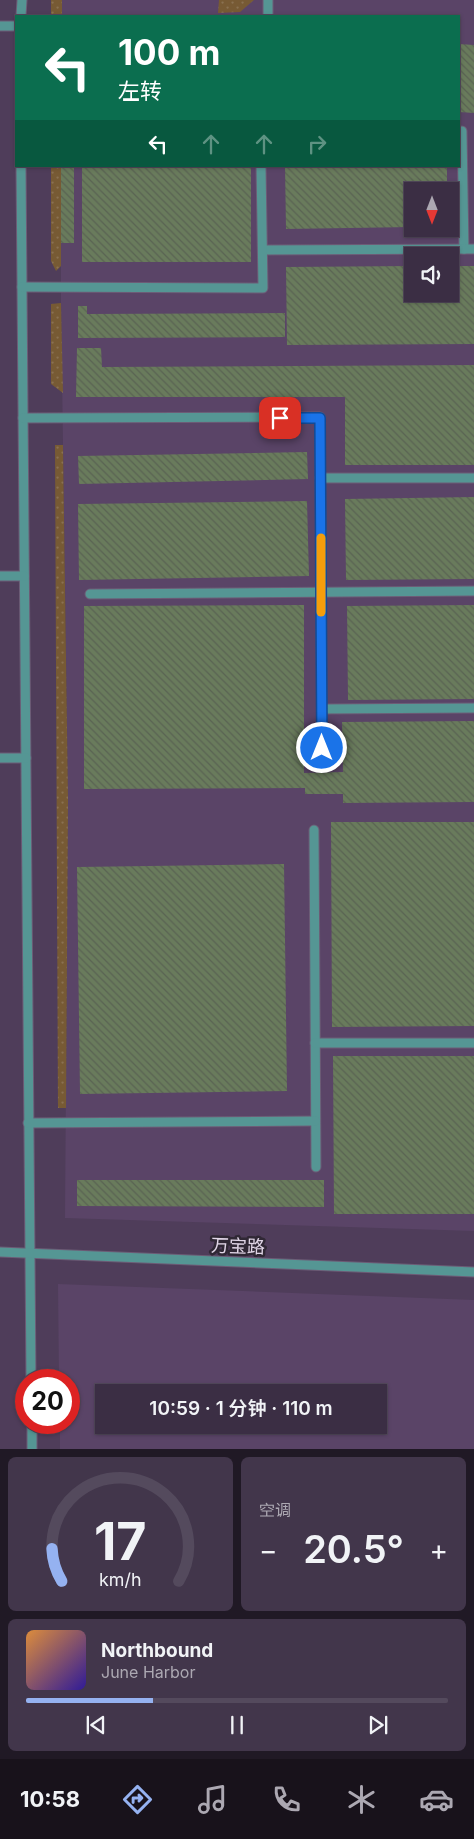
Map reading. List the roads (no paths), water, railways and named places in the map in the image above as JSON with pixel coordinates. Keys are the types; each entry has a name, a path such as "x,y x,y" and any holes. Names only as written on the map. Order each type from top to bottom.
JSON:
{"street":[{"path":"21,15 22,0"},
{"path":"268,0 268,15"},
{"path":"0,26 15,26"},
{"path":"462,131 464,249"},
{"path":"21,167 31,1369"},
{"path":"22,287 263,288 261,167"},
{"path":"263,250 474,249"},
{"path":"23,418 320,418 322,748"},
{"path":"320,478 474,478"},
{"path":"0,576 24,576"},
{"path":"90,594 474,591"},
{"path":"322,709 474,708"},
{"path":"0,758 26,758"},
{"path":"314,830 316,1167"},
{"path":"315,1043 474,1044"},
{"path":"28,1123 315,1121"},
{"name":"万宝路","path":"0,1252 474,1272"},
{"path":"32,1434 32,1449"}]}
